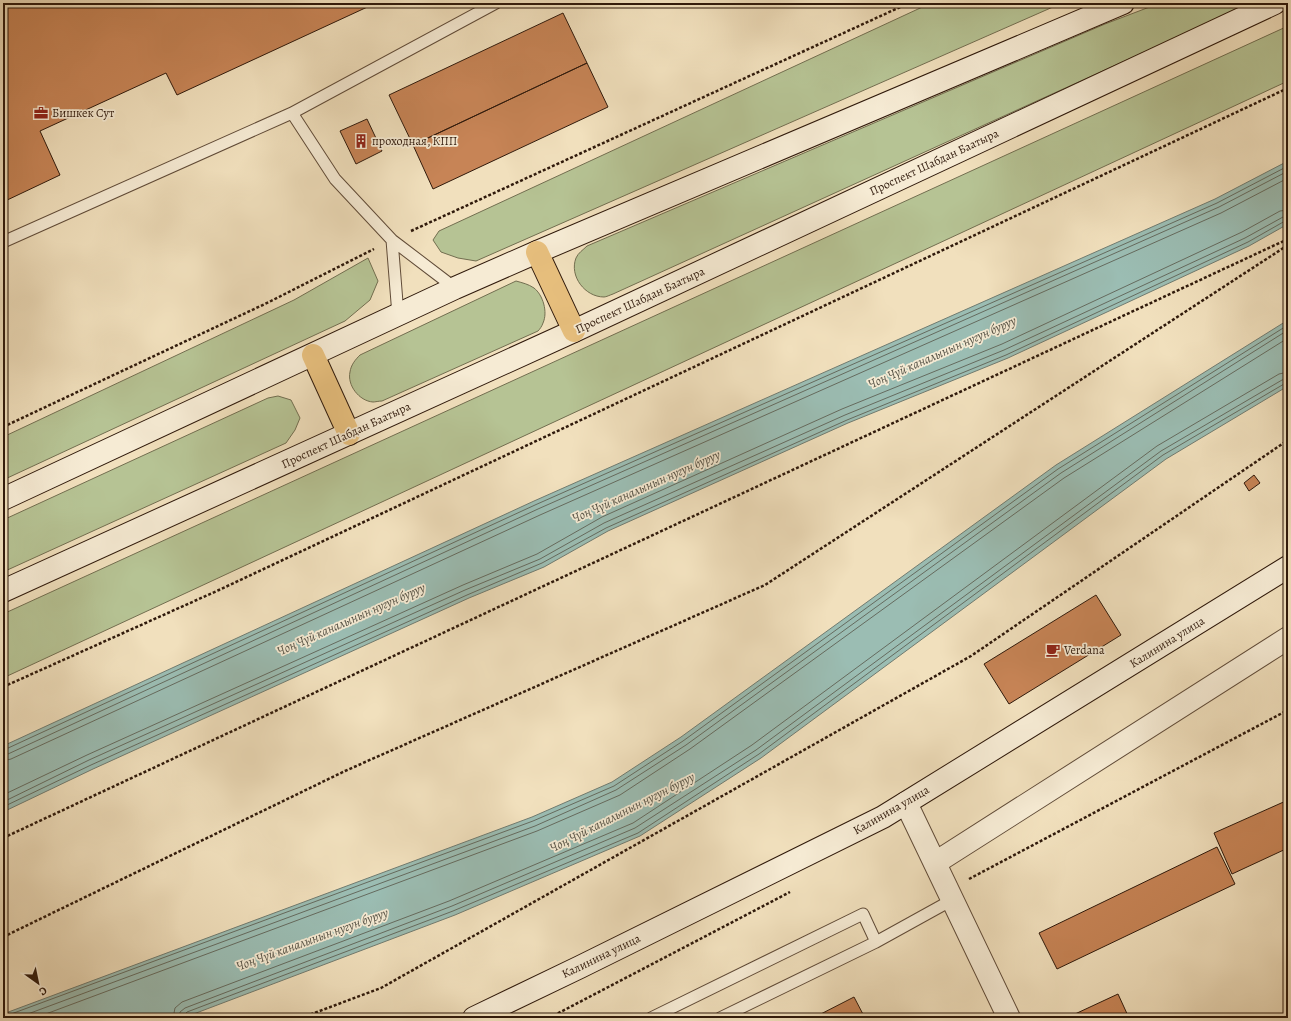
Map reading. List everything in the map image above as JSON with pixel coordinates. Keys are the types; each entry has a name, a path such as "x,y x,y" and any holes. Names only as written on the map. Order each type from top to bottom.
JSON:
{"main road":[{"path":"3,499 456,288 537,252 1123,3"},
{"name":"Проспект Шабдан Баатыра","path":"3,591 574,331 1275,3"},
{"path":"537,252 574,331"},
{"path":"313,355 348,434"},
{"name":"Калинина улица","path":"474,1018 587,964 883,817 1288,567"},
{"path":"935,863 1288,638"},
{"path":"906,803 1009,1018"}],"lane":[{"path":"3,242 292,112 496,3"},
{"path":"292,112 335,179 392,240 456,288"},
{"path":"392,240 398,315"},
{"path":"720,1018 876,942 950,895"},
{"path":"651,1018 863,914 876,942"}],"path":[{"path":"3,427 269,302 392,240 909,3"},
{"path":"3,688 219,590 1288,88"},
{"path":"3,838 1288,239"},
{"path":"3,937 345,771 765,585 1288,245"},
{"path":"302,1018 381,988 971,656 1288,440"},
{"path":"950,895 1288,710"},
{"path":"549,1018 794,890"}],"green space":[{"path":"931,3 1062,3 476,261 458,258 441,252 433,240 439,231"},
{"path":"1160,3 1252,3 613,294 604,297 597,296 585,289 577,278 574,265 576,258 587,246 1105,24"},
{"path":"1288,26 1288,81 3,678 3,614"},
{"path":"368,258 378,281 370,300 345,321 3,480 3,437 294,300"},
{"path":"516,281 534,288 542,299 545,314 542,325 538,331 382,401 368,401 363,399 355,392 350,382 350,372 351,367 360,355"},
{"path":"278,396 291,400 300,418 295,430 286,443 3,572 3,520 268,398"}],"water":[{"name":"Чоң Чүй каналынын нугун буруу","path":"1288,161 1288,224 1249,246 1008,358 848,423 608,531 544,567 469,598 93,769 3,812 3,746 534,501 1215,199"},
{"name":"Чоң Чүй каналынын нугун буруу","path":"1288,320 1288,386 1166,459 761,758 640,836 455,915 183,1018 3,1018 3,1014 532,817 612,782 681,737 1056,465"}],"building":[{"name":"Бишкек Сут","path":"3,3 376,3 177,95 166,73 40,131 60,175 3,202"},
{"path":"563,13 587,63 413,145 389,95"},
{"path":"587,63 608,107 433,189 413,145"},
{"name":"проходная, КПП","path":"367,119 382,151 356,164 340,131"},
{"path":"1254,475 1260,483 1249,491 1244,483"},
{"name":"Verdana","path":"1096,595 1121,635 1009,704 984,664"},
{"path":"1288,800 1288,848 1232,874 1214,833"},
{"path":"1217,847 1235,884 1057,969 1039,933"},
{"path":"1118,994 1129,1018 1077,1018 1075,1014"},
{"path":"854,997 865,1018 813,1018"}],"place":[{"name":"Бишкек Сут","path":"41,113"},
{"name":"проходная, КПП","path":"361,141"},
{"name":"Verdana","path":"1053,650"}]}
